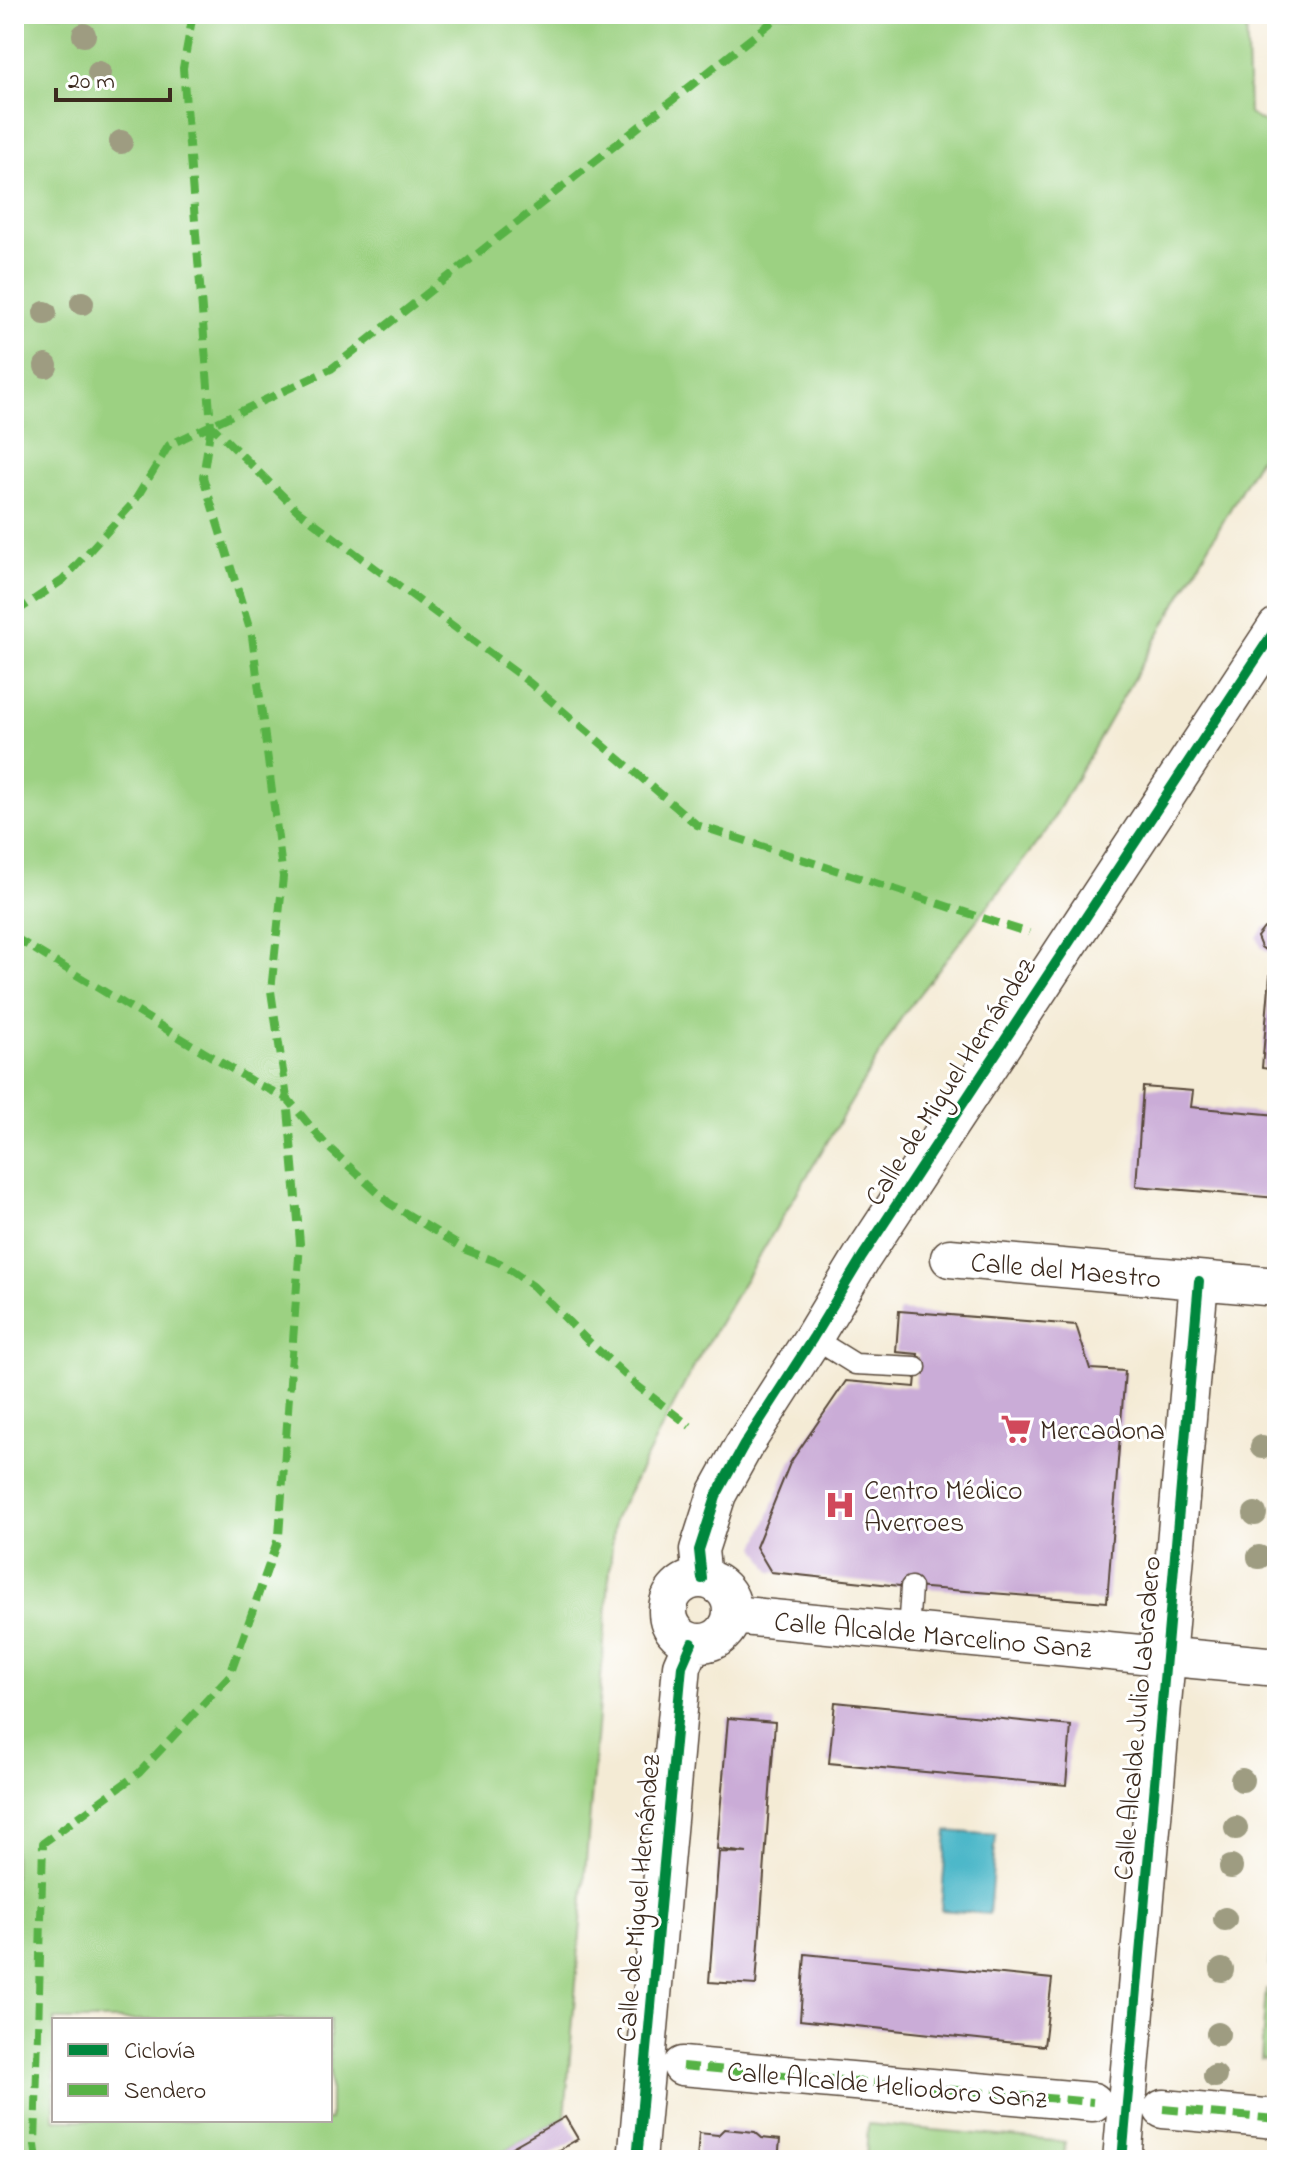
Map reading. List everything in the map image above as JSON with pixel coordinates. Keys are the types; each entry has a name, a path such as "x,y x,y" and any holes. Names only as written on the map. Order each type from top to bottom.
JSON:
{"street":[{"name":"Calle de Miguel Hernández","path":"702,1579 699,1550 717,1494 749,1437 871,1244 1277,627"},
{"name":"Calle del Maestro","path":"950,1258 1277,1287"},
{"name":"Calle Alcalde Julio Labradero","path":"1122,2160 1199,1281"},
{"path":"702,1579 715,1582 725,1590 731,1602 732,1615 730,1626 723,1635 714,1641 692,1643 680,1636 672,1626 668,1613 670,1600 678,1588 688,1581 702,1579"},
{"name":"Calle Alcalde Marcelino Sanz","path":"732,1615 1277,1667"},
{"name":"Calle de Miguel Hernández","path":"637,2160 682,1666 692,1643"},
{"name":"Calle Alcalde Heliodoro Sanz","path":"682,2066 1093,2102"},
{"path":"1163,2109 1277,2119"}],"lane":[{"path":"813,1338 855,1364 916,1367"},
{"path":"908,1632 911,1587"}],"green space":[{"path":"14,14 1246,14 1249,114 1277,130 1277,427 1047,830 903,1015 696,1362 614,1520 565,2117 489,2160 14,2160"},
{"path":"1276,1891 1277,1965 1269,1965"},
{"path":"1266,1989 1277,1990 1277,2060 1261,2059"},
{"path":"868,2124 1065,2142 1064,2160 866,2160"}],"water":[{"path":"947,1831 996,1835 989,1914 941,1910"}],"building":[{"path":"1270,926 1277,927 1277,1070 1262,1068 1272,952 1261,947 1257,937"},
{"path":"1143,1087 1193,1091 1191,1107 1277,1115 1277,1198 1136,1186"},
{"name":"Mercadona","path":"899,1311 1076,1325 1090,1369 1125,1371 1107,1602 900,1586 771,1572 756,1547 790,1463 846,1381 915,1387 918,1354 896,1352"},
{"path":"835,1702 1071,1726 1066,1785 829,1763"},
{"path":"728,1718 775,1722 756,1985 709,1982 719,1852 747,1853 717,1849"},
{"path":"805,1954 1052,1979 1044,2046 800,2020"},
{"path":"565,2117 578,2139 541,2160 489,2160"},
{"path":"724,2129 755,2132 762,2138 780,2140 778,2160 697,2160 699,2133 718,2135"}],"marked path":[{"path":"193,14 183,68 211,425 297,510 530,683 697,825 1029,933"},
{"path":"37,2160 43,1843 139,1773 230,1675 279,1536 300,1243 287,1098 271,991 283,877 252,636 203,477 211,425 331,369 782,14"},
{"path":"14,613 63,580 134,502 169,445 211,425"},
{"path":"14,937 255,1083 287,1098 326,1145 389,1203 466,1250 500,1263 533,1286 635,1384 690,1426"},
{"path":"682,2066 1093,2102"},
{"path":"1163,2109 1277,2119"}],"cycle path":[{"path":"702,1579 699,1550 717,1494 744,1445 862,1257 1277,627"},
{"path":"1122,2160 1199,1281"},
{"path":"637,2160 682,1666 692,1643"}],"place":[{"name":"Mercadona","path":"1016,1429"},
{"name":"Centro Médico Averroes","path":"840,1505"}]}
